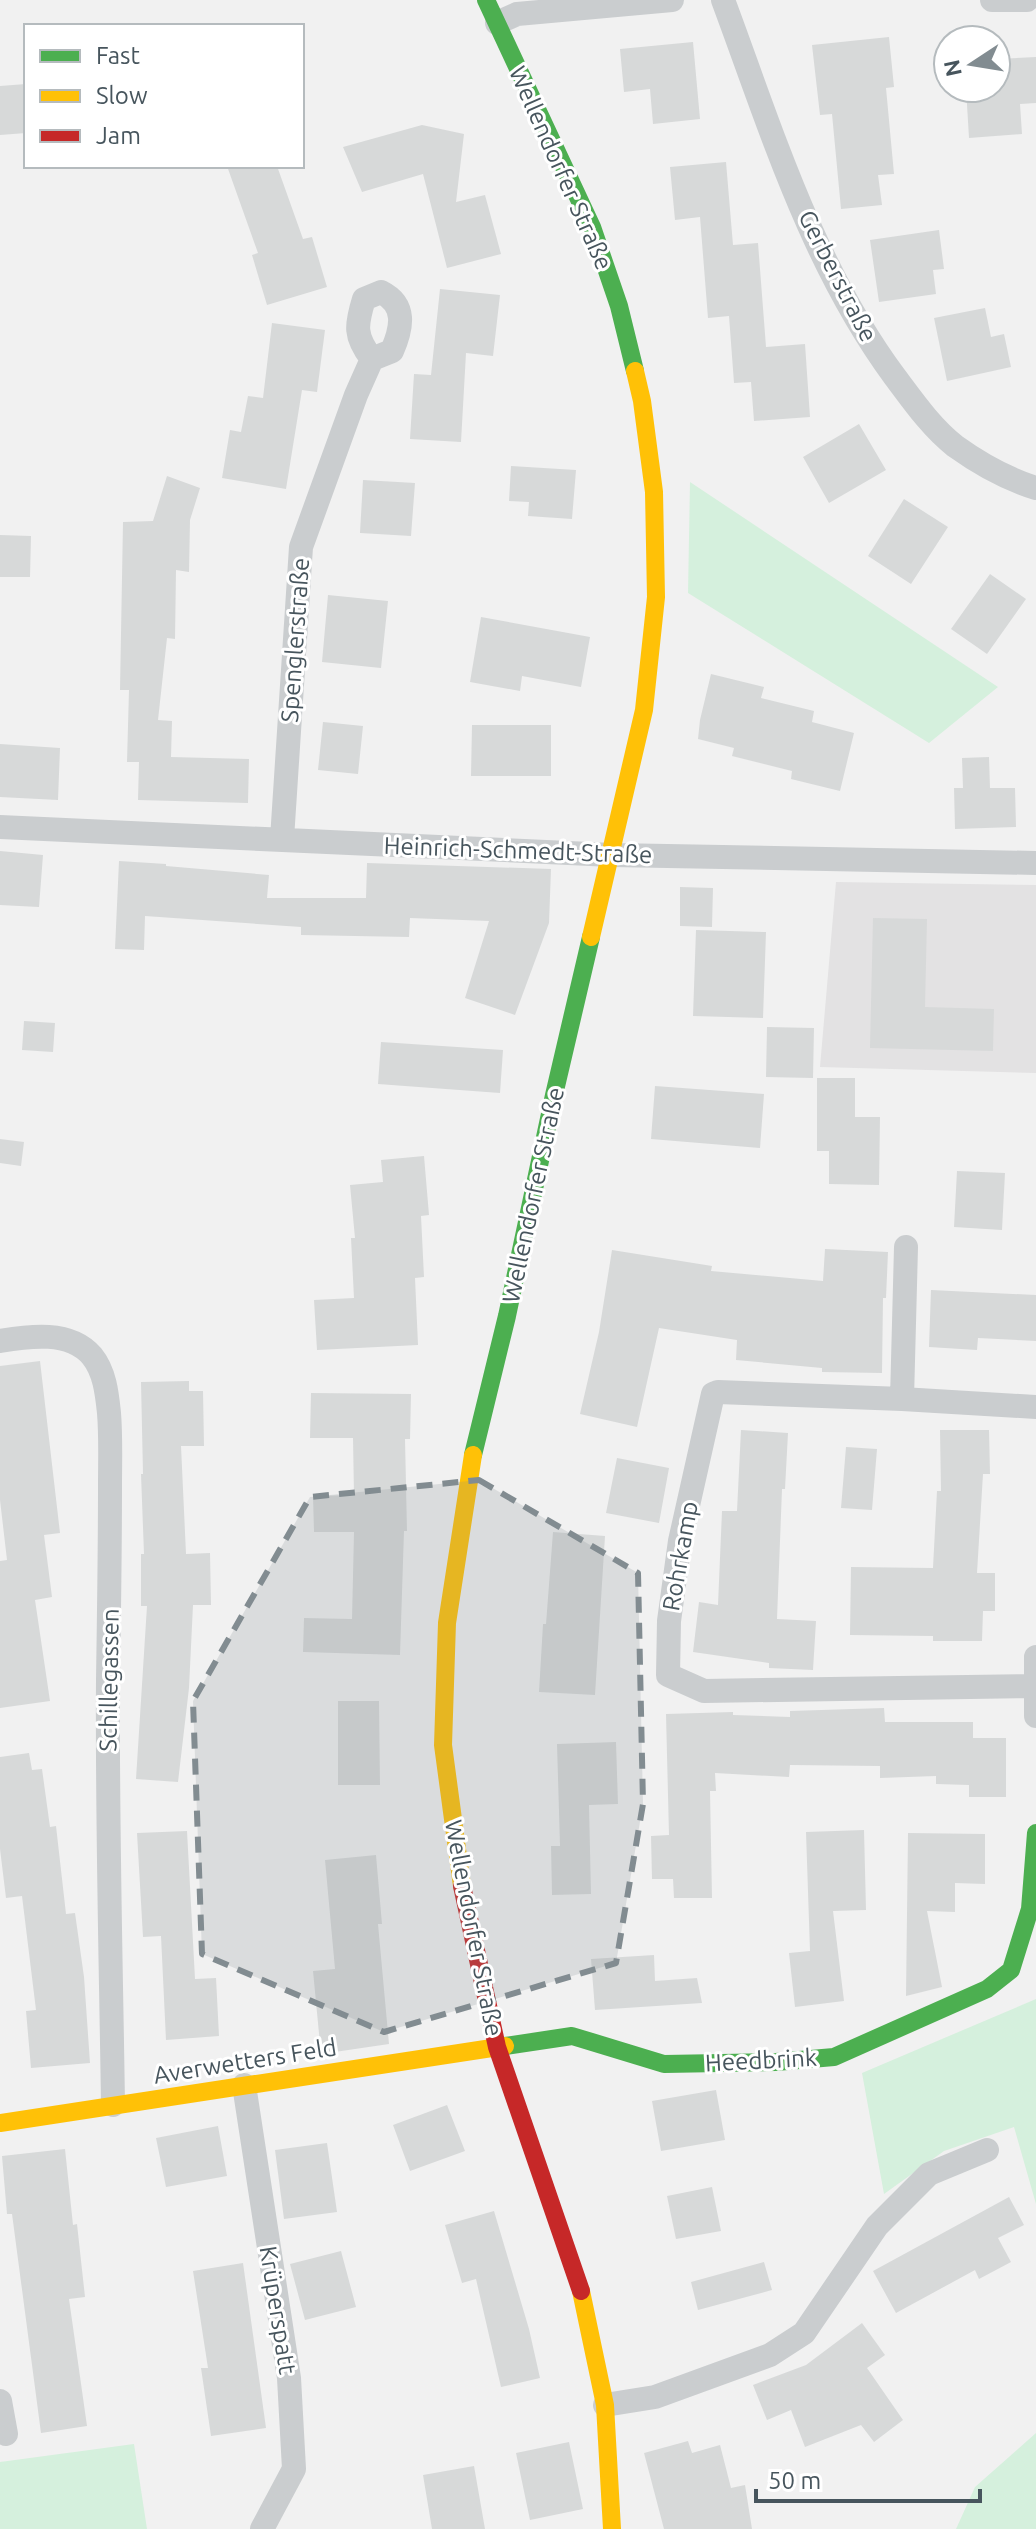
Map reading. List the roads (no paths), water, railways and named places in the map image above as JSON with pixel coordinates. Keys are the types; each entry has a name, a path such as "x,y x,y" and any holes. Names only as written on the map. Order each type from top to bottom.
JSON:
{"street":[{"name":"Wellendorfer Straße","path":"486,0 592,227 619,306 642,401 654,492 656,597 644,710 554,1095 507,1316 473,1452 447,1623 443,1745 464,1900 497,2047 580,2287 605,2405 612,2529"},
{"path":"497,23 517,14 672,0"},
{"name":"Gerberstraße","path":"723,0 789,178 859,325 918,409 953,444 991,470 1036,488"},
{"path":"992,0 1027,0"},
{"name":"Spenglerstraße","path":"282,839 301,547 372,359"},
{"name":"Heinrich-Schmedt-Straße","path":"0,827 612,855 1036,863"},
{"path":"902,1399 906,1247"},
{"name":"Schillegassen","path":"0,1341 31,1335 73,1343 91,1355 105,1383 109,1427 111,1578 108,1789 113,2105"},
{"name":"Rohrkamp","path":"1035,1686 704,1691 668,1675 669,1621 680,1541 713,1394 902,1399 1036,1407"},
{"path":"1036,1657 1036,1716"},
{"name":"Heedbrink","path":"497,2047 572,2036 664,2064 776,2062 834,2057 987,1989 1011,1970 1030,1909 1036,1833"},
{"name":"Averwetters Feld","path":"0,2123 497,2047"},
{"name":"Krüperspatt","path":"244,2085 289,2378 294,2469 262,2529"},
{"path":"605,2405 655,2397 770,2355 804,2333 877,2226 929,2174 987,2150"},
{"path":"0,2401 6,2434"}]}
